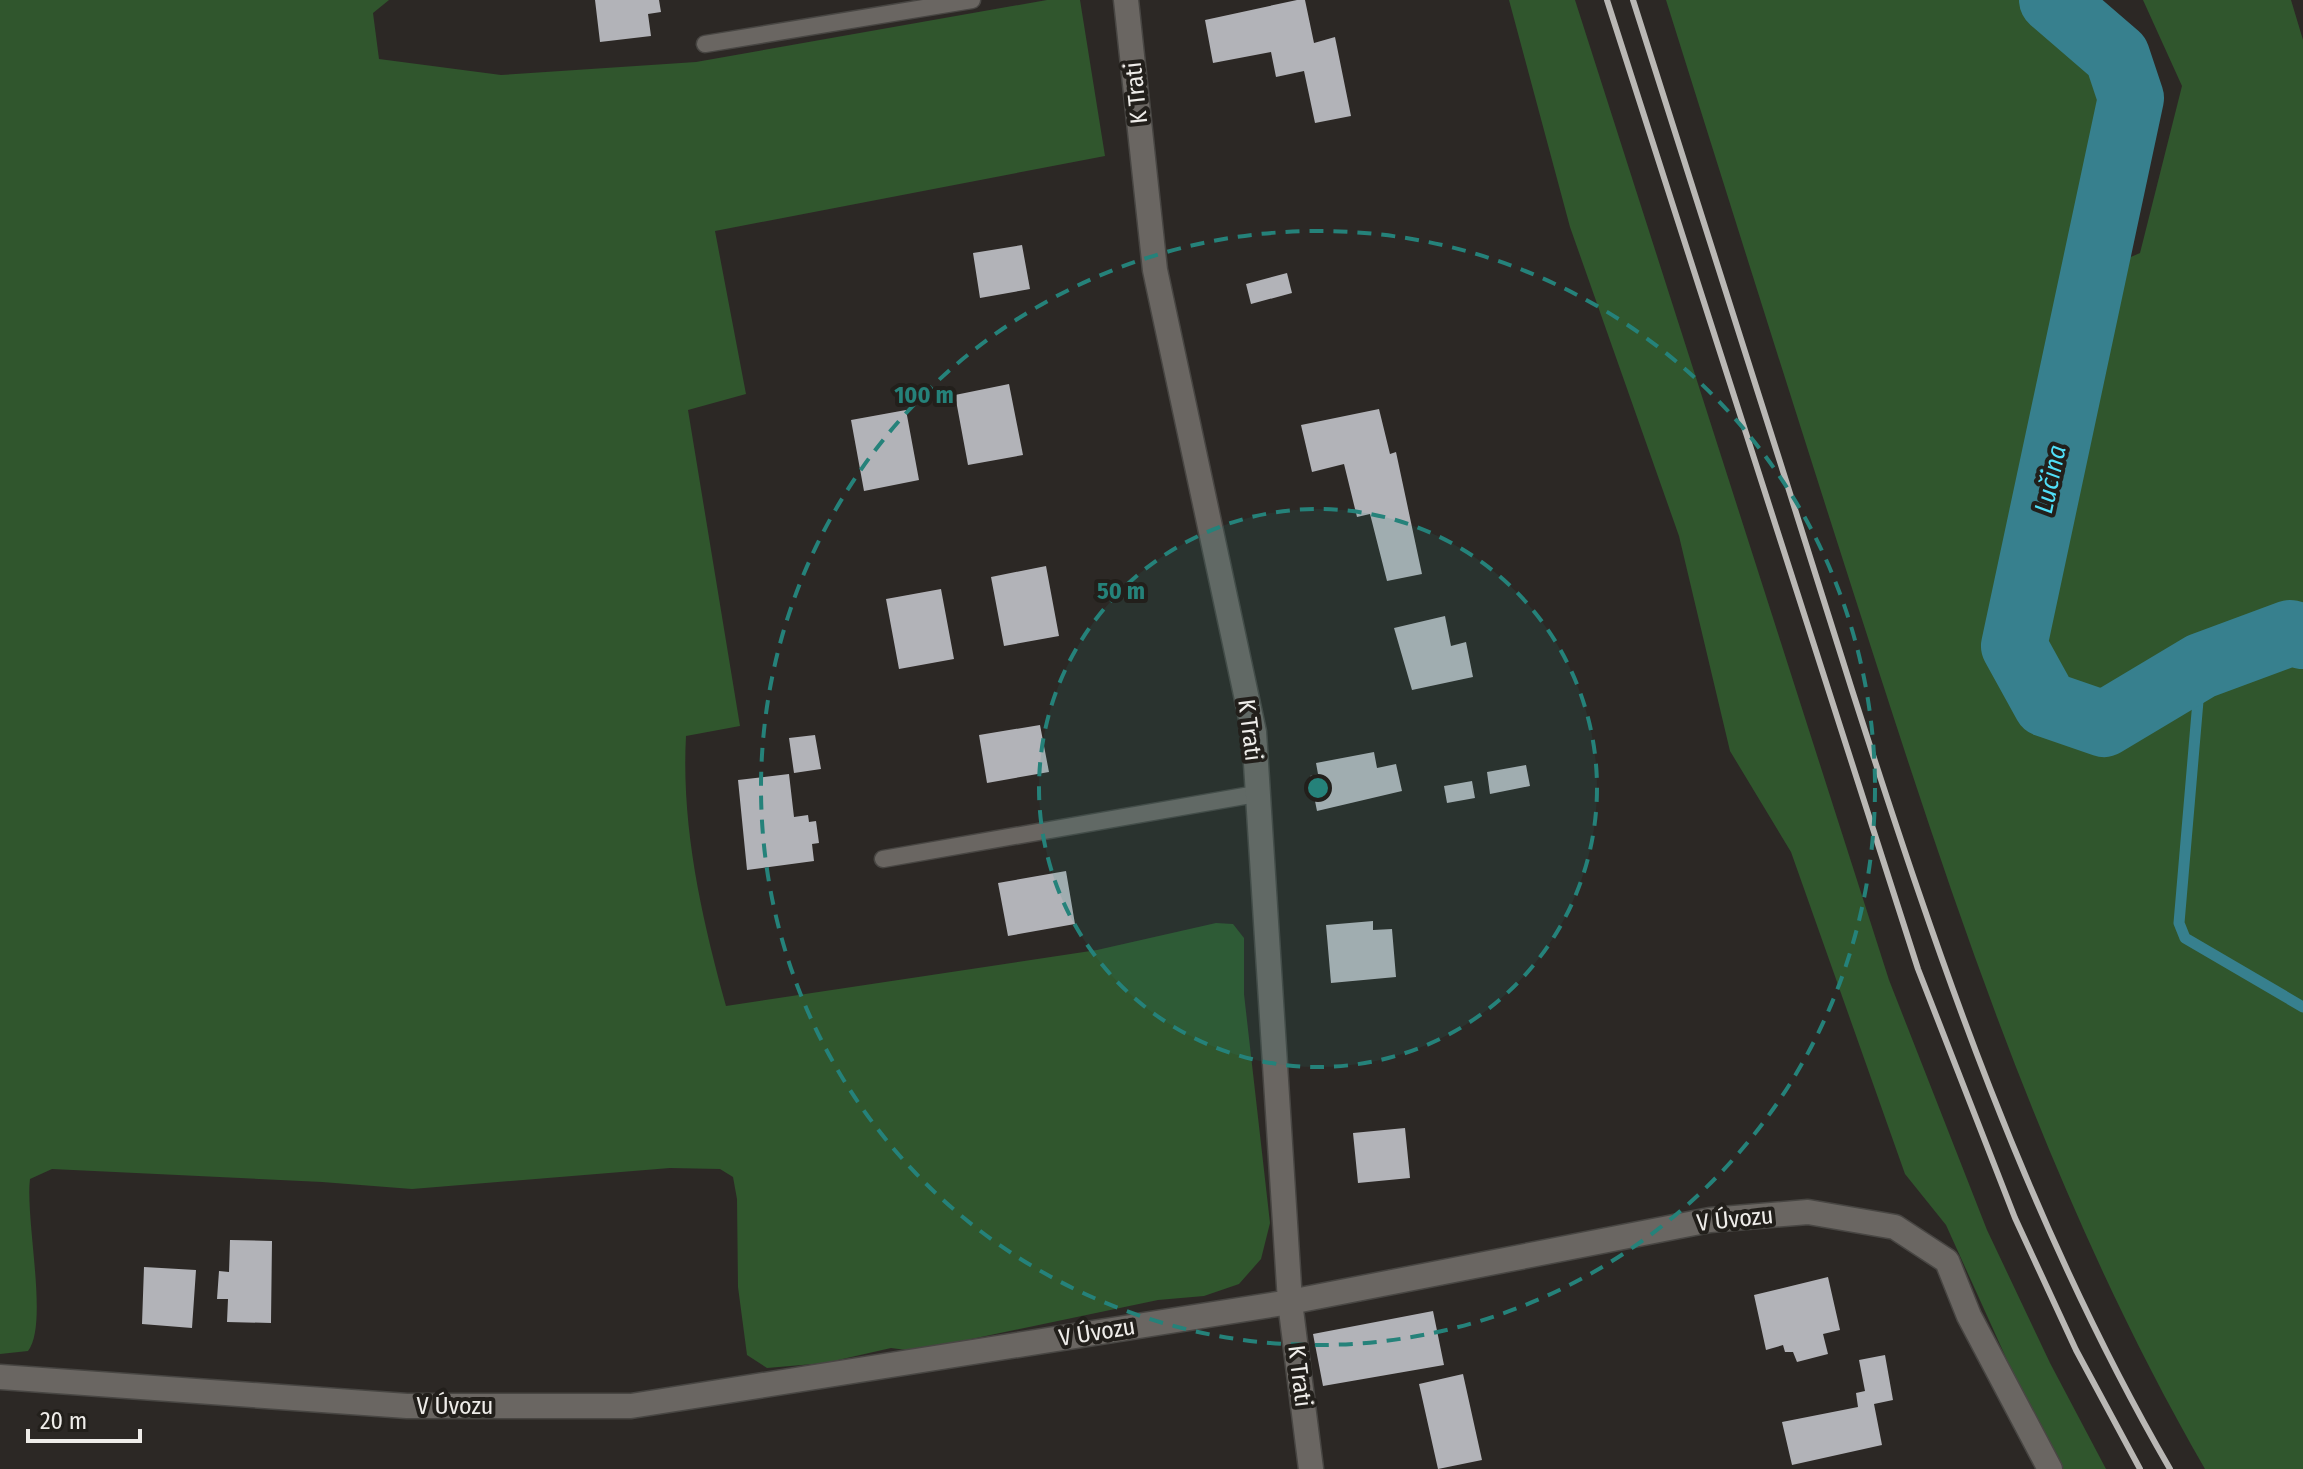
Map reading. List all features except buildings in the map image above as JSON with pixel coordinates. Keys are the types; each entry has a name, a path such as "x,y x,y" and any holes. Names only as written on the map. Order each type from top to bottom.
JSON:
{"street":[{"name":"K Trati","path":"1126,0 1155,270 1254,732 1290,1302 1311,1469"},
{"name":"V Úvozu","path":"0,1377 407,1406 631,1406 1290,1302 1710,1220 1808,1212 1895,1227 1947,1261 1969,1316 2050,1469"}],"lane":[{"path":"705,44 972,0"},
{"path":"883,859 1256,794"}],"green space":[{"path":"0,0 389,0 373,13 379,59 501,75 696,62 1047,0 1080,0 1105,156 715,231 746,394 688,410 740,726 686,736 690,838 701,906 726,1006 1097,950 1216,923 1233,924 1244,938 1244,994 1270,1223 1261,1259 1239,1284 1204,1296 1158,1300 914,1351 891,1348 825,1363 767,1368 747,1355 738,1287 737,1199 733,1177 720,1169 670,1168 412,1189 52,1169 30,1179 37,1296 34,1338 28,1351 0,1354"},
{"path":"1509,0 1575,0 1889,980 1987,1230 2050,1363 2106,1469 2063,1469 2031,1413 1946,1225 1905,1174 1791,852 1730,751 1679,536 1570,227"},
{"path":"1666,0 2025,0 2102,61 2116,109 2082,278 2140,253 2182,86 2143,0 2291,0 2303,40 2303,1469 2205,1469 2105,1276 2061,1177 2020,1078 1946,875"}],"waterway":[{"name":"Lučina","path":"2052,0 2117,56 2131,98 2014,646 2046,704 2104,724 2201,666 2290,633 2303,636"},
{"path":"2201,666 2179,923 2185,938 2303,1007"}],"railway":[{"path":"1607,0 1918,969 2015,1218 2076,1350 2140,1469"},
{"path":"1633,0 1852,690 1953,990 1990,1088 2072,1282 2170,1469"}]}
